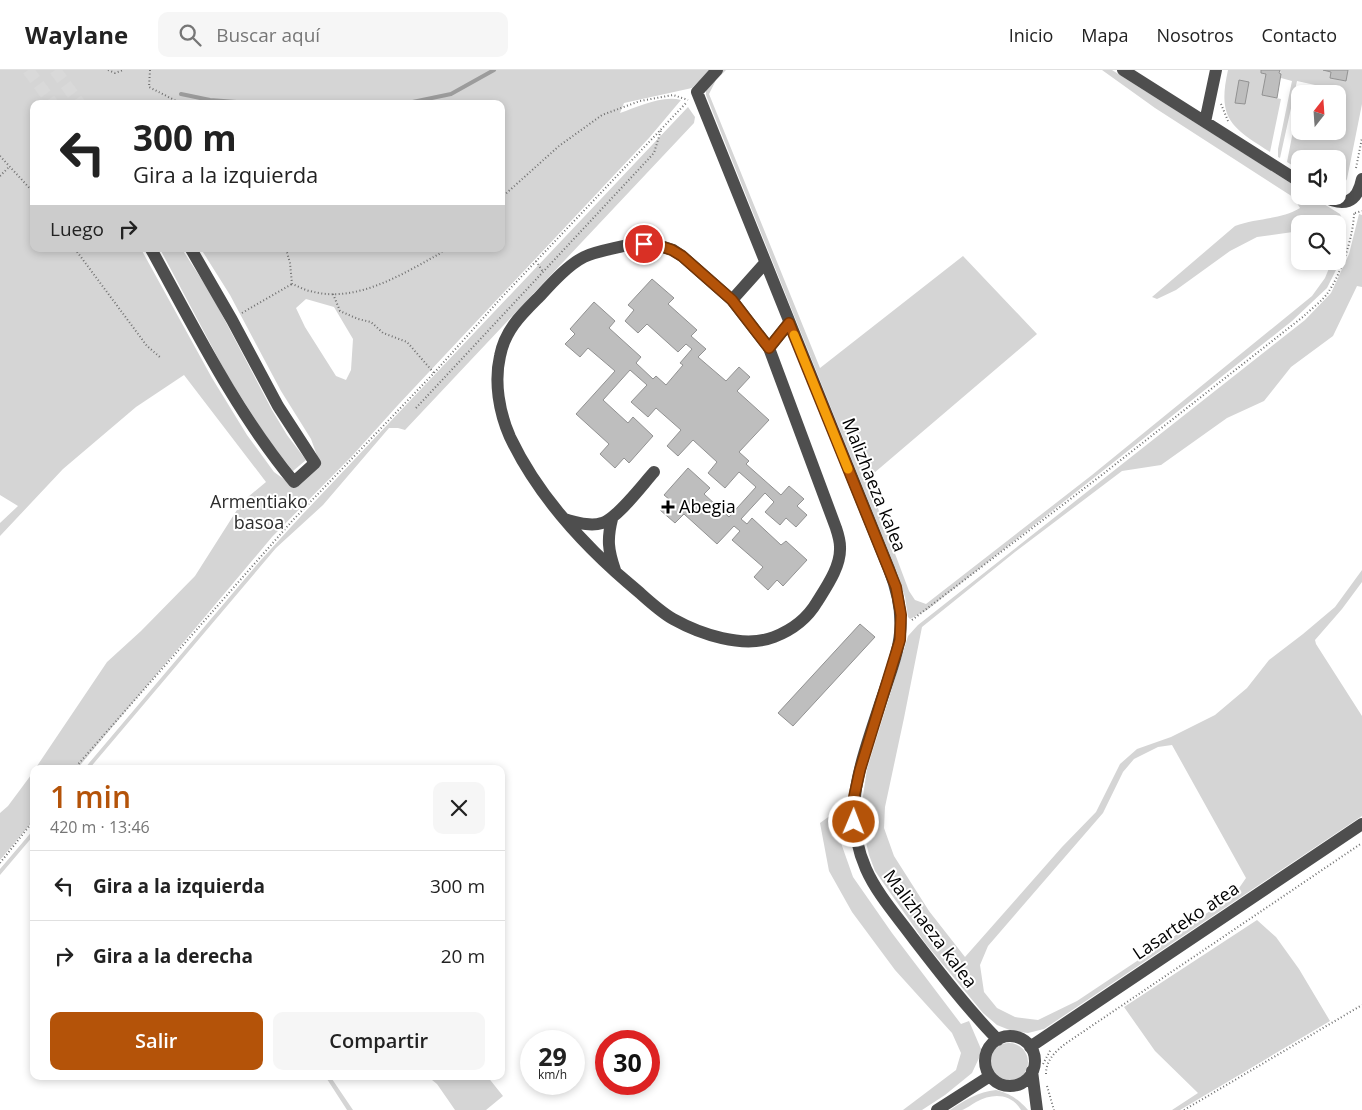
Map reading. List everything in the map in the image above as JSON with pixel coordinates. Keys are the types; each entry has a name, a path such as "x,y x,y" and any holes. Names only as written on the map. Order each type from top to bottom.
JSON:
{"street":[{"name":"Malizhaeza kalea","path":"716,70 698,92 896,587 900,602 901,629 898,650 856,787 854,809 856,837 866,868 880,894 967,1008 998,1040"},
{"path":"1123,70 1291,176"},
{"path":"1205,122 1216,70"},
{"path":"1346,202 1351,200 1357,193 1358,176"},
{"path":"632,244 657,245 682,256 732,300 769,348 836,528 840,547 837,564 814,607 801,622 785,632 766,640 743,642 710,635 672,618 616,574 564,519 528,470 510,436 502,415 497,376 505,337 515,320 562,274 584,257 632,244"},
{"path":"153,252 234,397 267,449 294,482 315,463 278,406 193,252"},
{"path":"732,300 765,263"},
{"path":"769,348 789,323"},
{"path":"564,519 585,524 601,524 612,519 654,472"},
{"path":"612,519 608,536 609,550 616,574"},
{"name":"Lasarteko atea","path":"1030,1047 1362,824"},
{"path":"1009,1036 1016,1037 1030,1047 1037,1070 1037,1109 1029,1098 1010,1086 1002,1085 990,1076 986,1065 986,1053 998,1040 1009,1036"},
{"path":"1010,1086 1024,1081 1037,1070"},
{"path":"938,1110 990,1076"}],"path":[{"path":"108,70 115,73 123,70"},
{"path":"150,70 149,87 174,100"},
{"path":"78,765 293,520 434,373 661,128 690,100 673,95 640,101 602,115 559,146 505,194"},
{"path":"1221,102 1224,116 1230,126"},
{"path":"416,408 654,153 661,128"},
{"path":"1358,176 1362,138"},
{"path":"0,156 30,188"},
{"path":"0,176 10,166"},
{"path":"901,629 1304,316 1326,294 1341,268 1354,213 1351,200"},
{"path":"1354,213 1362,211"},
{"path":"77,252 147,346 161,358"},
{"path":"287,252 292,284"},
{"path":"292,284 311,292 333,294 360,291 393,280 441,252"},
{"path":"536,261 543,272"},
{"path":"240,314 292,284"},
{"path":"333,294 340,310 358,319 371,322 383,333 407,342 434,373"},
{"path":"0,863 30,825"},
{"path":"1054,1110 1046,1080 1046,1067 1053,1053 1362,843"},
{"path":"1184,1110 1362,1005"},
{"path":"1037,1070 1057,1043"}],"green space":[{"name":"Armentiako basoa","path":"0,70 710,70 692,88 624,103 620,113 658,100 681,100 649,138 353,455 272,537 80,765 38,765 107,662 141,631 195,576 242,502 266,482 184,375 136,407 63,469 0,536 0,523 18,506 0,495","holes":["30,100 505,100 505,252 203,252 230,295 281,391 311,439 319,461 292,485 274,472 247,435 212,378 143,252 30,252","306,299 334,307 353,339 351,370 346,380 336,376 305,327 296,308"]},
{"path":"721,70 726,70 716,80 709,94 820,368 963,256 1037,334 867,479 909,591 915,600 926,604 1092,475 1312,296 1328,270 1336,270 1327,288 1292,321 927,610 910,619 908,617 905,597 893,563 706,95 706,89"},
{"path":"1102,70 1112,70 1291,183 1291,196 1155,108"},
{"path":"1228,70 1261,70 1261,73 1266,74 1263,95 1281,99 1270,152 1245,136 1230,120 1224,100"},
{"path":"1280,70 1323,70 1331,72 1330,78 1345,81 1348,70 1362,70 1362,104 1346,181 1346,150 1291,150 1291,164 1287,162 1291,140 1346,140 1346,85 1315,85 1297,81 1296,85 1291,85 1292,81 1281,78"},
{"path":"1291,86 1291,108 1280,158 1278,157"},
{"path":"688,107 695,117 694,123 405,430 389,428 323,505 276,548 92,765 87,765 260,561"},
{"path":"1298,205 1326,205 1340,214 1291,215 1291,232 1257,237 1230,251 1176,290 1157,299 1152,297 1235,226 1284,215 1300,208"},
{"path":"1359,214 1362,215 1362,287 1357,286 1333,336 1291,367 1264,401 1227,418 1161,465 1122,471 1015,552 922,627 885,807 884,828 894,856 929,911 965,957 1062,847 1096,812 1120,764 1137,749 1171,737 1215,715 1247,688 1269,660 1335,607 1362,570 1362,582 1315,640 1362,716 1362,816 1044,1029 1028,1033 1012,1031 997,1025 983,1013 926,944 875,871 863,829 862,803 867,769 908,636 918,625 1305,320 1331,293 1342,270 1346,270 1346,260","holes":["1172,745 1246,878 1237,891 1188,927 1077,1001 1038,1020 1015,1017 997,1008 984,992 980,965 988,946 1103,813 1123,772 1134,759 1158,747"]},
{"path":"162,252 184,252 211,294 272,410 287,435 306,460 293,471 269,441 227,375"},
{"path":"30,776 30,825 0,860 0,813 8,806"},
{"path":"838,810 841,843 853,877 892,933 961,1024 969,1021 981,1049 972,1073 945,1095 922,1110 903,1110 956,1070 961,1053 952,1033 895,970 852,912 829,871 820,823"},
{"path":"30,834 30,840 0,875 0,869"},
{"path":"1257,920 1276,937 1299,969 1330,1021 1180,1110 1172,1110 1198,1093 1155,1051 1124,1007"},
{"path":"1009,1043 1016,1044 1022,1049 1027,1055 1027,1069 1022,1075 1016,1080 1009,1081 1002,1080 996,1075 991,1069 990,1062 991,1055 996,1049 1002,1044"},
{"path":"328,1080 333,1080 353,1110 347,1110"},
{"path":"432,1080 490,1080 503,1096 486,1110 455,1110 437,1084"},
{"path":"996,1090 1014,1097 1028,1110 1021,1110 1012,1100 995,1096 982,1099 962,1110 950,1110 972,1097"}],"building":[{"path":"1261,70 1280,70 1277,98 1262,95 1266,74 1261,73"},
{"path":"1323,70 1348,70 1346,81 1330,78 1331,72"},
{"path":"1239,80 1249,82 1245,104 1235,103"},
{"path":"652,279 674,298 668,304 697,330 691,336 706,349 698,357 726,381 739,367 750,377 737,391 769,420 739,452 749,461 746,464 781,495 789,486 804,499 797,506 807,515 796,527 786,518 780,525 765,512 774,502 765,493 741,519 747,524 752,518 781,545 786,541 807,560 783,586 777,580 768,590 754,577 763,567 732,540 740,531 734,526 717,544 684,514 675,523 660,510 670,500 664,495 688,468 710,488 704,494 729,517 756,487 739,472 725,488 708,473 717,462 693,440 678,456 667,446 681,430 656,408 648,417 631,402 647,385 630,370 603,400 628,423 633,417 653,436 629,463 624,458 615,468 600,454 609,444 576,414 615,371 588,348 580,357 565,344 575,334 570,329 594,302 615,321 609,328 641,357 636,363 653,379 656,376 666,385 683,365 680,363 692,349 686,344 678,352 647,324 638,333 625,321 634,310 628,305"},
{"path":"860,624 875,637 793,726 778,713"}],"waterway":[{"path":"422,100 451,94 494,70"},
{"path":"181,94 210,100"}],"tunnel":[{"path":"28,70 50,100"},
{"path":"55,70 77,100"}],"slow traffic":[{"path":"794,335 848,469"}],"place":[{"name":"Abegia","path":"668,507"}],"route":[{"path":"644,244 657,245 682,256 732,300 769,348 789,323 896,587 901,615 900,640 860,770 854,797 854,822"}]}
